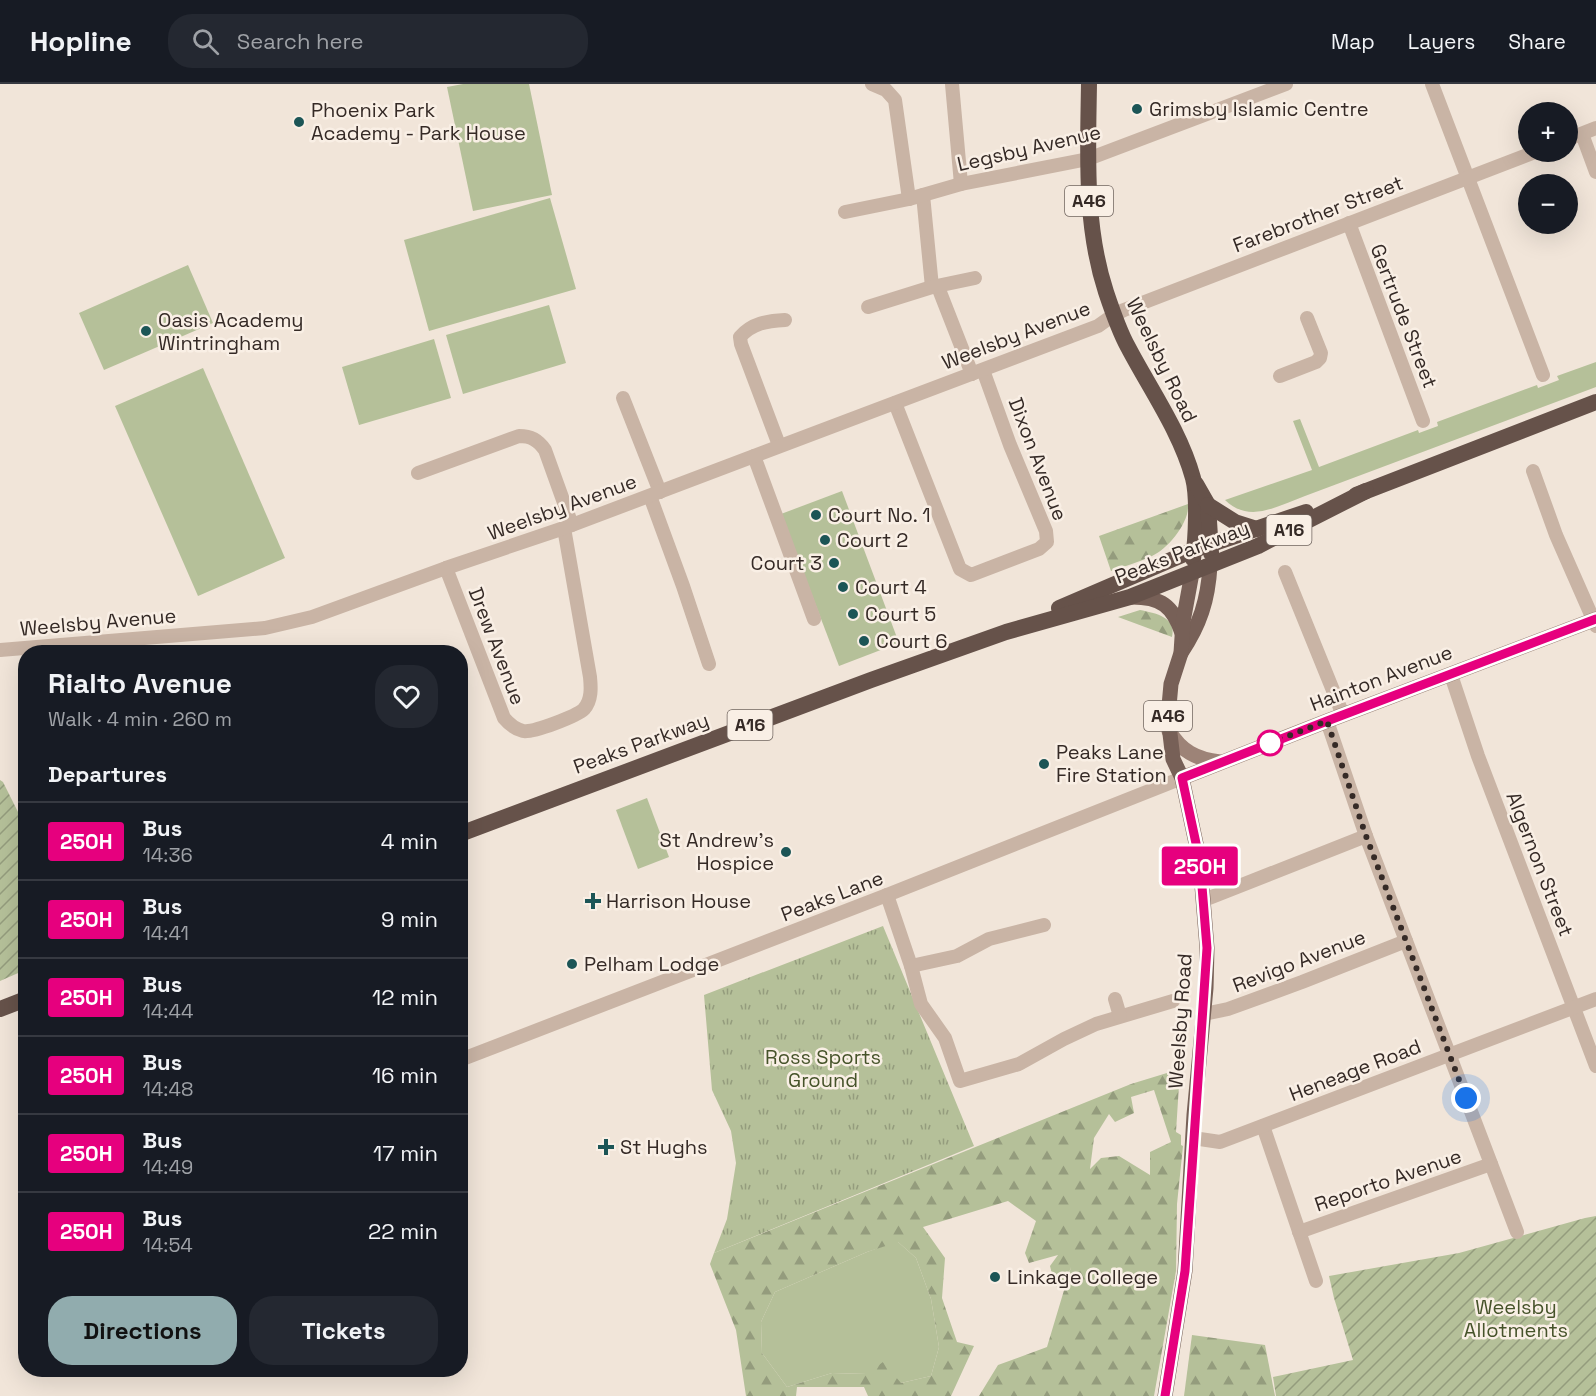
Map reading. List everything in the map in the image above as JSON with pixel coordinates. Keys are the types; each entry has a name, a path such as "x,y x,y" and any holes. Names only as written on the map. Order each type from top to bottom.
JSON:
{"highway":[{"name":"Weelsby Road","path":"1089,84 1090,208 1098,259 1106,292 1126,345 1178,440 1194,480 1192,573"},
{"name":"Peaks Parkway","path":"1006,632 1194,550 1366,491 1596,402"},
{"name":"A46","path":"1194,480 1208,505 1211,545"},
{"name":"Peaks Parkway","path":"468,831 871,680 1006,632 1130,597 1258,546 1366,491"},
{"name":"A46","path":"1208,505 1235,522 1257,529"},
{"name":"Weelsby Road","path":"1210,566 1211,545"},
{"path":"0,1009 18,1002"}],"main road":[{"name":"Weelsby Road","path":"1181,653 1196,631 1205,603 1210,566"},
{"name":"Weelsby Road","path":"1166,1396 1185,1271 1207,948 1200,862 1182,778 1173,759 1168,717 1171,684 1181,653 1192,573"},
{"name":"A16","path":"1130,597 1147,597 1167,606 1178,621 1182,633"},
{"name":"Hainton Avenue","path":"1182,778 1327,721 1595,622"},
{"path":"1169,730 1183,749 1201,759 1222,762"}],"street":[{"path":"872,84 886,90 895,100 909,199"},
{"path":"952,84 961,184"},
{"name":"Legsby Avenue","path":"844,212 909,199 961,184 1088,159 1286,84"},
{"path":"1431,84 1543,375"},
{"path":"1578,135 1596,128"},
{"path":"1582,134 1596,172"},
{"name":"Farebrother Street","path":"1114,314 1518,159"},
{"path":"923,195 935,287 978,372"},
{"name":"Gertrude Street","path":"1348,223 1423,421"},
{"path":"868,307 975,278"},
{"name":"Weelsby Avenue","path":"69,645 264,628 312,617 655,494 779,445 978,372 1098,326 1114,314"},
{"path":"1280,376 1316,362 1320,358 1321,353 1306,318"},
{"path":"779,445 740,337 745,331 764,321 785,320"},
{"name":"Dixon Avenue","path":"895,403 960,569 971,575 990,568 1039,549 1047,542 1046,531 978,372"},
{"path":"623,399 709,664"},
{"name":"Drew Avenue","path":"418,473 519,436 533,438 540,443 568,526 590,677 589,699 584,709 532,731 516,729 504,718 446,568"},
{"path":"754,456 814,619"},
{"path":"1533,471 1556,535 1595,622"},
{"path":"1285,572 1343,715"},
{"name":"Weelsby Avenue","path":"0,651 18,649"},
{"name":"Algernon Street","path":"1451,675 1478,756 1596,1066"},
{"path":"1327,721 1366,836 1517,1232"},
{"name":"Peaks Lane","path":"468,1057 887,896 1182,778"},
{"path":"1204,900 1366,836"},
{"path":"887,896 911,966 921,1004 945,1038 960,1081 1019,1065 1064,1039 1120,1016 1173,1001"},
{"path":"911,966 957,956 989,939 1044,925"},
{"name":"Revigo Avenue","path":"1204,1014 1228,1009 1302,982 1406,940"},
{"path":"1114,999 1120,1016"},
{"name":"Heneage Road","path":"1193,1138 1220,1142 1596,999"},
{"path":"1263,1126 1316,1281"},
{"name":"Reporto Avenue","path":"1299,1232 1491,1164"}],"green space":[{"path":"463,84 529,84 552,195 473,211 447,87"},
{"path":"550,198 576,289 429,331 404,240"},
{"path":"188,265 213,323 104,370 79,313"},
{"path":"549,305 566,363 463,394 446,335"},
{"path":"434,339 451,398 359,425 342,367"},
{"path":"1596,362 1596,387 1274,508 1254,512 1244,511 1225,500 1312,470 1293,421 1300,419 1319,467 1418,430 1419,433 1438,426 1437,422 1537,385 1538,388 1559,380 1557,376"},
{"path":"203,368 285,558 198,596 115,406"},
{"path":"842,491 899,643 839,666 781,514"},
{"path":"1188,504 1182,527 1165,547 1147,558 1111,571 1099,536"},
{"path":"1140,610 1168,620 1173,630 1172,637 1118,617"},
{"path":"0,780 18,812 18,973 0,981"},
{"path":"647,798 669,857 638,869 616,810"},
{"name":"Ross Sports Ground","path":"883,926 974,1146 714,1253 727,1219 736,1163 731,1131 712,1090 704,995"},
{"path":"1180,1069 1176,1132 1181,1135 1183,1146 1177,1204 1176,1271 1154,1396 979,1396 998,1365 1047,1347 1071,1267 1063,1288 1055,1286 1050,1266 1058,1255 1029,1263 1025,1253 1036,1221 1008,1201 923,1227 945,1258 942,1298 957,1342 974,1346 951,1396 868,1396 864,1387 797,1387 796,1396 746,1396 736,1330 710,1264 714,1253 1131,1084","holes":["1154,1090 1171,1142 1150,1152 1150,1175 1119,1156 1101,1158 1090,1169 1094,1138 1109,1114 1115,1122 1134,1113 1131,1097","898,1242 916,1258 931,1299 939,1347 931,1376 901,1383 883,1362 866,1374 832,1373 787,1387 762,1353 761,1322 775,1292 867,1252"]},
{"name":"Weelsby Allotments","path":"1596,1216 1596,1396 1276,1396 1273,1377 1353,1360 1329,1276 1459,1253"},
{"path":"897,1241 916,1258 931,1299 939,1347 931,1376 901,1383 866,1374 832,1373 787,1387 762,1353 761,1322 775,1292"},
{"path":"1192,1335 1265,1345 1275,1396 1184,1396"}],"bus line":[{"name":"250H","path":"1165,1396 1185,1271 1194,1115 1206,988 1207,948 1200,862 1182,778 1596,619"}],"place":[{"name":"Grimsby Islamic Centre","path":"1137,109"},
{"name":"Phoenix Park Academy - Park House","path":"299,122"},
{"name":"Oasis Academy Wintringham","path":"146,331"},
{"name":"Court No. 1","path":"816,515"},
{"name":"Court 2","path":"825,540"},
{"name":"Court 3","path":"834,563"},
{"name":"Court 4","path":"843,587"},
{"name":"Court 5","path":"853,614"},
{"name":"Court 6","path":"864,641"},
{"name":"Peaks Lane Fire Station","path":"1044,764"},
{"name":"St Andrew's Hospice","path":"786,852"},
{"name":"Harrison House","path":"593,901"},
{"name":"Pelham Lodge","path":"572,964"},
{"name":"St Hughs","path":"606,1147"},
{"name":"Linkage College","path":"995,1277"}],"route":[{"path":"1270,743 1327,721 1366,836 1466,1098"}]}
